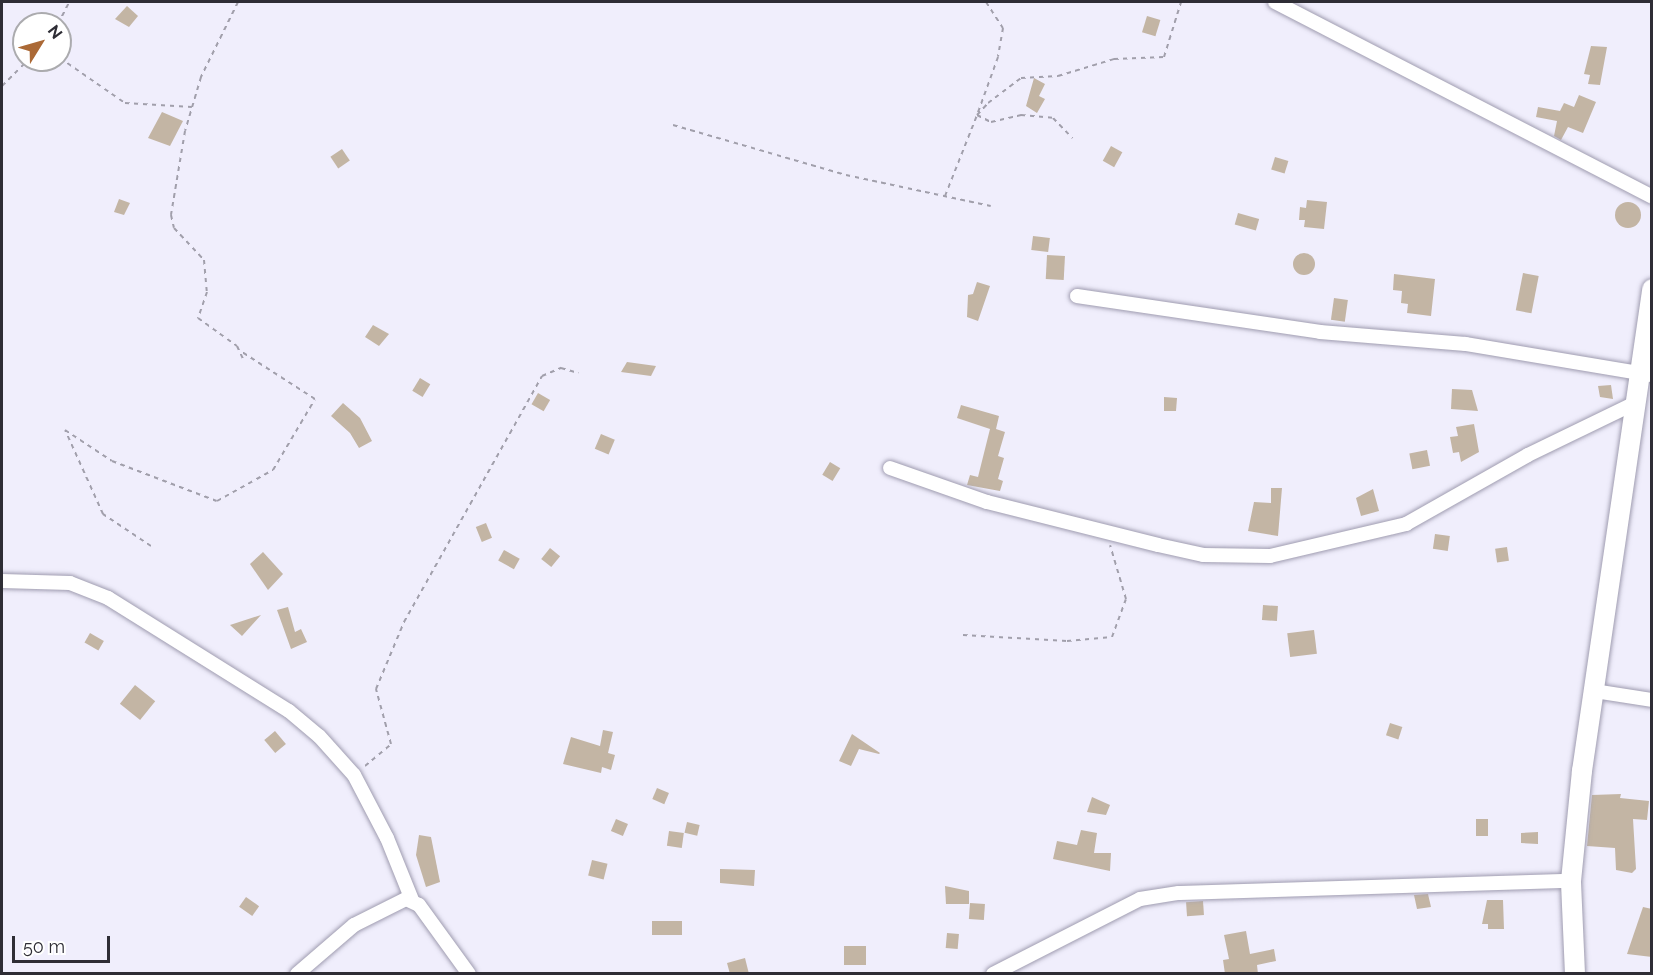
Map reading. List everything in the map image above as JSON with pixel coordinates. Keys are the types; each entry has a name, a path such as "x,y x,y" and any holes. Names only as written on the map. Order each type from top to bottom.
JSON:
{"street":[{"path":"1275,2 1496,120 1652,197"},
{"path":"1575,974 1571,881 1594,692 1635,403 1646,374 1652,289"},
{"path":"1077,296 1320,332 1466,344 1646,374"},
{"path":"890,468 987,502 1203,555 1241,558 1338,543 1431,513 1528,455 1635,403"},
{"path":"2,581 70,584 108,598 289,711 319,736 354,775 387,838 412,900 469,974"},
{"path":"1594,692 1652,700"},
{"path":"993,974 1140,899 1387,883 1571,881"},
{"path":"297,974 363,919 398,900 412,900"}],"path":[{"path":"152,546 103,514 65,430 112,461 217,501 273,470 315,399 242,352 198,318 207,292 204,260 174,228 171,215 192,107 201,77 238,2"},
{"path":"945,195 998,57 1003,28 986,2"},
{"path":"977,115 1021,78 1058,76 1114,59 1164,57 1181,2"},
{"path":"72,66 125,104 192,107"},
{"path":"2,86 16,72"},
{"path":"977,115 991,122 1021,115 1053,118 1072,138"},
{"path":"674,125 846,175 991,206"},
{"path":"242,352 243,358"},
{"path":"354,775 391,744 376,688 404,622 542,376 561,368 578,373"},
{"path":"963,635 1067,640 1112,637 1126,599 1106,531"}],"building":[{"path":"127,6 138,16 129,27 115,19"},
{"path":"1147,16 1160,20 1155,36 1142,32"},
{"path":"1591,46 1607,47 1600,85 1588,84 1590,75 1584,74"},
{"path":"1034,78 1045,84 1039,96 1045,99 1037,113 1026,106"},
{"path":"1579,95 1596,102 1583,133 1568,127 1561,140 1554,136 1557,121 1536,117 1538,107 1560,111 1564,103 1574,107"},
{"path":"162,112 183,121 170,146 148,138"},
{"path":"1111,146 1122,152 1114,167 1103,161"},
{"path":"342,149 350,161 338,168 330,157"},
{"path":"1275,157 1288,161 1285,174 1271,169"},
{"path":"119,199 130,203 124,215 114,212"},
{"path":"1307,200 1327,202 1324,229 1304,227 1305,220 1299,220 1300,207 1306,208"},
{"path":"1628,202 1637,206 1641,215 1637,224 1628,228 1619,224 1615,215 1619,206"},
{"path":"1238,213 1259,219 1256,231 1235,225"},
{"path":"1033,236 1050,238 1048,252 1031,250"},
{"path":"1304,253 1312,256 1315,264 1312,272 1304,275 1296,272 1293,264 1296,256"},
{"path":"1047,255 1065,256 1064,280 1046,279"},
{"path":"1523,273 1539,276 1531,313 1516,310"},
{"path":"1394,274 1435,279 1431,316 1407,313 1408,304 1401,303 1402,291 1393,290"},
{"path":"977,282 990,286 978,321 967,317 968,295 973,294"},
{"path":"1334,298 1348,300 1345,322 1331,320"},
{"path":"373,325 389,334 379,346 365,337"},
{"path":"627,362 656,366 651,376 621,372"},
{"path":"420,378 430,384 423,397 412,391"},
{"path":"1611,385 1613,399 1600,397 1598,386"},
{"path":"1452,389 1472,390 1478,411 1451,409"},
{"path":"538,393 550,400 544,411 532,404"},
{"path":"1164,397 1177,398 1176,411 1164,411"},
{"path":"343,403 360,418 372,441 359,448 350,433 331,416"},
{"path":"961,405 999,416 996,429 1005,432 998,456 1004,458 998,479 1003,481 1000,491 967,485 970,475 978,477 990,429 957,418"},
{"path":"1474,424 1479,452 1461,462 1459,452 1453,453 1450,437 1458,436 1456,427"},
{"path":"601,434 615,440 609,455 595,449"},
{"path":"1427,450 1430,466 1412,469 1409,453"},
{"path":"830,462 840,468 833,481 822,475"},
{"path":"1271,488 1282,488 1278,536 1248,531 1254,502 1271,503"},
{"path":"1373,489 1379,511 1361,516 1356,498"},
{"path":"486,523 492,538 482,542 476,527"},
{"path":"1435,534 1450,536 1448,551 1433,549"},
{"path":"1507,547 1509,561 1497,563 1495,549"},
{"path":"550,548 560,556 551,567 541,559"},
{"path":"504,550 520,559 514,569 498,560"},
{"path":"263,552 283,574 268,590 250,564"},
{"path":"1263,605 1278,606 1277,621 1262,620"},
{"path":"288,607 295,632 301,629 307,642 291,649 277,610"},
{"path":"261,615 242,636 230,625"},
{"path":"1314,630 1317,654 1290,657 1287,633"},
{"path":"90,633 104,641 98,651 84,643"},
{"path":"135,685 155,701 140,720 120,704"},
{"path":"1390,723 1402,727 1398,739 1386,735"},
{"path":"603,730 613,732 608,753 615,755 611,770 602,767 601,773 563,764 571,737 600,746"},
{"path":"275,731 286,744 275,753 264,740"},
{"path":"852,734 880,753 859,749 851,766 839,761"},
{"path":"657,788 669,793 664,804 652,799"},
{"path":"1621,794 1620,798 1649,801 1647,820 1633,819 1636,869 1632,873 1616,870 1615,848 1587,846 1592,795"},
{"path":"1092,797 1110,805 1106,815 1087,812"},
{"path":"616,819 628,824 623,836 611,831"},
{"path":"1476,819 1488,819 1488,836 1476,836"},
{"path":"687,822 700,825 697,836 685,833"},
{"path":"1081,830 1097,833 1094,853 1111,853 1110,871 1053,859 1057,841 1077,845"},
{"path":"669,831 684,833 682,848 667,846"},
{"path":"1538,832 1538,844 1521,843 1521,833"},
{"path":"419,835 431,837 440,882 426,887 416,855"},
{"path":"592,860 608,864 604,879 588,876"},
{"path":"720,869 755,870 754,886 720,883"},
{"path":"945,886 969,891 969,904 946,904"},
{"path":"1428,894 1431,907 1417,909 1414,895"},
{"path":"246,897 259,906 252,916 239,907"},
{"path":"1487,900 1503,900 1504,929 1488,929 1488,924 1482,924"},
{"path":"1203,901 1204,915 1187,916 1186,902"},
{"path":"970,903 985,904 984,920 969,919"},
{"path":"1643,907 1652,909 1652,957 1627,954"},
{"path":"652,921 682,921 682,935 652,935"},
{"path":"1246,931 1250,954 1274,949 1276,961 1257,965 1258,974 1225,974 1223,960 1229,959 1224,935"},
{"path":"947,933 959,934 958,949 946,948"},
{"path":"844,946 866,946 866,965 844,965"},
{"path":"745,958 749,974 730,974 727,963"}]}
